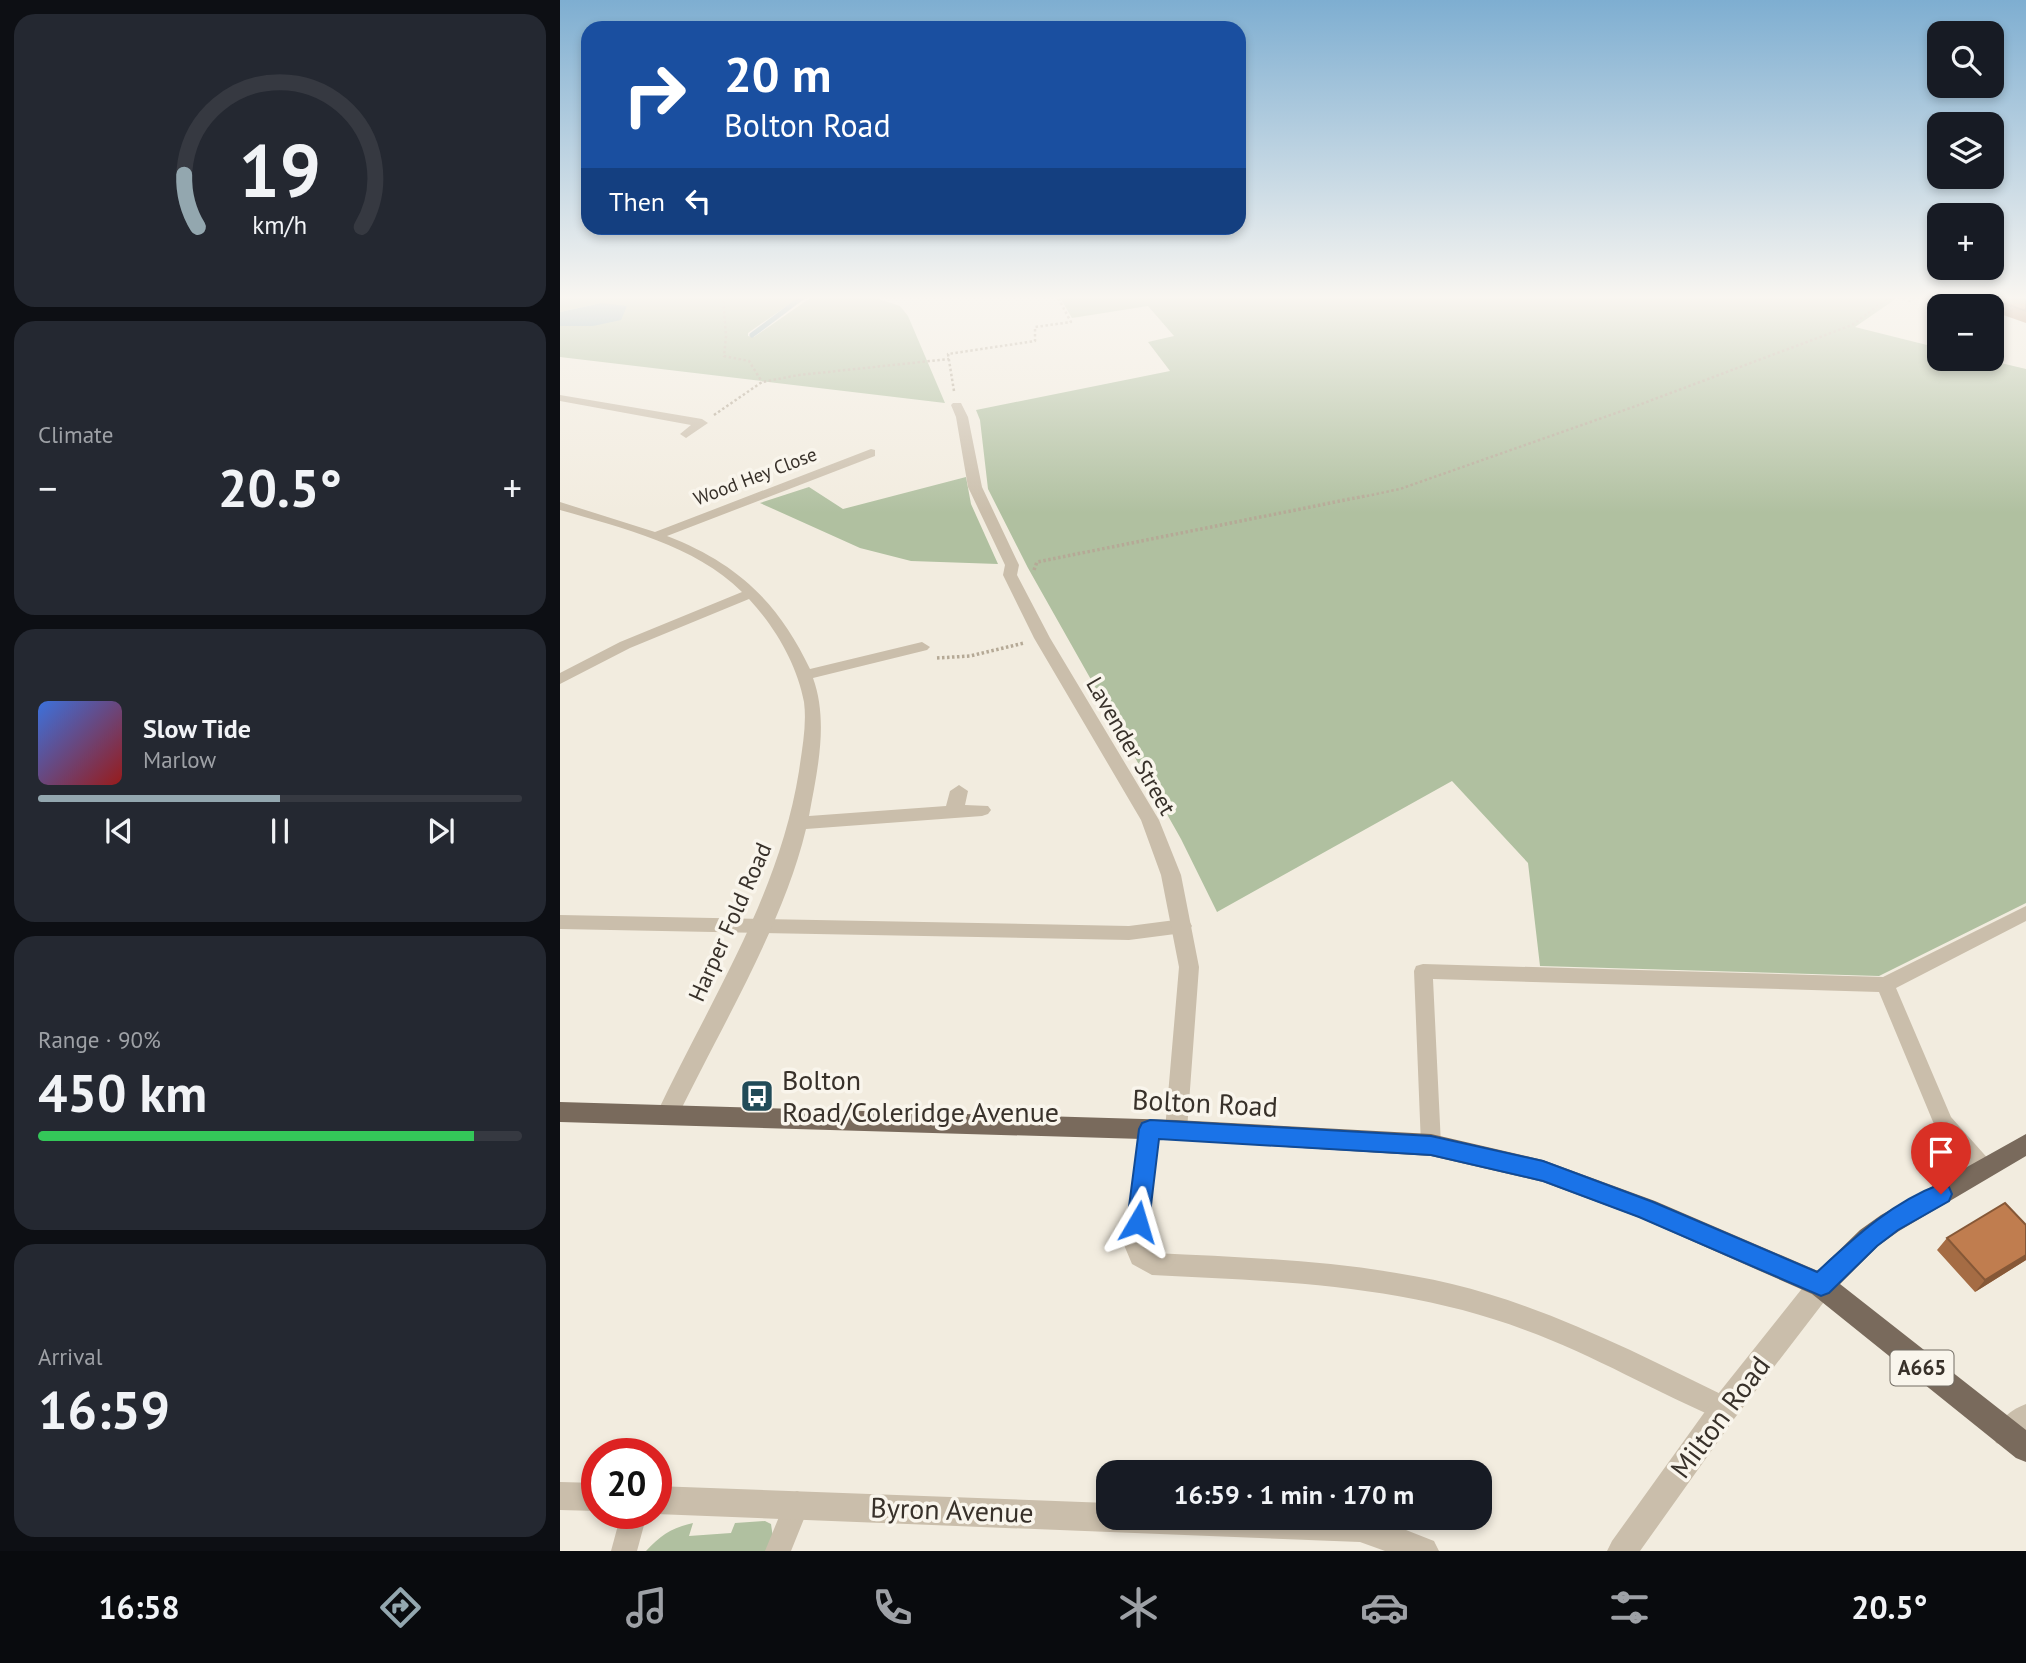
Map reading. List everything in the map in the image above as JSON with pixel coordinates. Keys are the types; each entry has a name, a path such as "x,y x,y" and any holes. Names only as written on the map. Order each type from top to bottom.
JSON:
{"main road":[{"name":"Bolton Road","path":"560,1112 1150,1129 1431,1145 1543,1171 1646,1209 1821,1285"},
{"path":"1821,1285 1870,1238 1890,1223 2026,1144"},
{"name":"A665","path":"1821,1285 2015,1441"}],"street":[{"path":"560,398 702,423"},
{"name":"Lavender Street","path":"957,405 975,487 1012,565 1010,575 1042,638 1150,820 1171,875 1189,967 1176,1130"},
{"path":"686,433 702,423"},
{"name":"Wood Hey Close","path":"654,537 737,502 876,456 856,443"},
{"name":"Harper Fold Road","path":"560,506 654,537 731,574 752,593 792,648 806,675 813,705 812,740 799,823 785,869 667,1115"},
{"path":"560,679 625,645 752,593"},
{"path":"806,675 921,646"},
{"path":"954,812 959,791"},
{"path":"799,823 982,810"},
{"name":"Milton Road","path":"1622,1551 1724,1409 1821,1285"},
{"path":"560,1496 581,1497"},
{"name":"Byron Avenue","path":"672,1500 1096,1516"},
{"path":"1368,1530 1424,1551"}],"lane":[{"path":"1431,1145 1423,971 1885,985 2026,913"},
{"path":"560,922 1129,933 1183,926"},
{"path":"1885,985 1943,1122 1983,1169"},
{"path":"1150,1129 1135,1245 1140,1256 1152,1264 1323,1273 1455,1297 1542,1326 1633,1364 1724,1409"},
{"path":"2015,1441 2026,1416"},
{"path":"778,1551 797,1504"},
{"path":"624,1551 630,1529"}],"path":[{"path":"755,368 762,382"},
{"path":"702,423 762,382 861,368"},
{"path":"951,368 957,405"},
{"path":"1010,575 1034,570 1037,562 1400,489 1739,368"},
{"path":"921,646 970,656 1042,638"}],"green space":[{"path":"655,368 930,368 945,403"},
{"path":"1168,368 2026,369 2026,903 1879,976 1540,966 1528,863 1452,781 1217,912 1181,839 1028,568 988,489 980,420 976,410 1170,371"},
{"path":"966,477 971,504 998,564 911,561 860,548 760,503 809,487 843,509"},
{"path":"765,1521 771,1524 773,1538 766,1551 646,1551 667,1533 693,1523 689,1536 731,1533 735,1523"}],"building":[{"path":"2005,1203 2026,1225 2026,1255 1985,1280 1947,1238"}],"place":[{"name":"Bolton Road/Coleridge Avenue","path":"757,1096"}],"route":[{"path":"1138,1222 1150,1129 1431,1145 1543,1171 1646,1209 1821,1285 1870,1238 1890,1223 1941,1194"}]}
